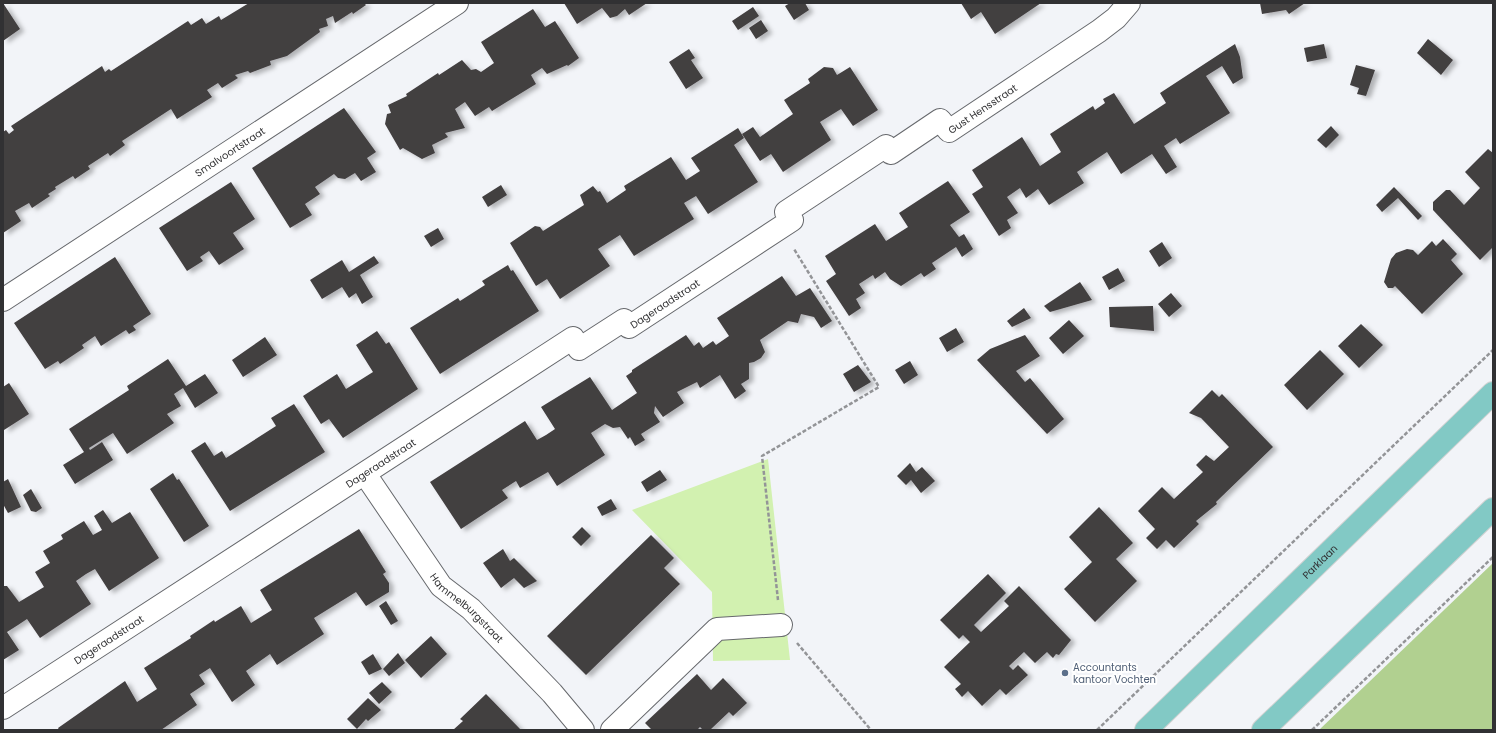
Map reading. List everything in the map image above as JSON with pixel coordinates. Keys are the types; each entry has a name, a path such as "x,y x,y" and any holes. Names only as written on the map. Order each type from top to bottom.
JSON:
{"main road":[{"name":"Parklaan","path":"1146,730 1493,393"},
{"path":"1262,730 1493,509"}],"street":[{"name":"Smalvoortstraat","path":"3,300 457,3"},
{"name":"Gust Hensstraat","path":"751,248 792,220 786,212 886,146 891,153 940,120 949,130 1099,31 1116,18 1129,3"},
{"name":"Dageraadstraat","path":"3,708 573,338 579,349 624,320 629,327 751,248"},
{"name":"Hammelburgstraat","path":"365,474 441,586 471,609 552,693 583,730"},
{"path":"612,730 717,629 781,625"}],"path":[{"path":"781,228 879,387 762,456 781,625 871,730"},
{"path":"1097,730 1493,350"},
{"path":"1312,730 1493,557"}],"green space":[{"path":"768,459 790,660 713,661 712,592 632,510"},
{"path":"1493,563 1493,730 1319,730"}],"building":[{"path":"3,3 20,29 3,41"},
{"path":"249,3 364,3 366,5 353,14 352,12 335,23 333,16 326,19 328,26 319,29 320,32 287,56 270,61 271,65 250,73 248,71 235,75 238,78 222,88 218,83 207,90 212,97 177,119 171,109 122,141 125,145 110,156 108,153 88,166 90,169 75,179 73,176 55,187 56,189 48,194 50,196 32,208 29,203 15,211 21,221 3,233 3,132 6,130 9,134 14,130 11,126 102,66 105,72 109,69 111,71 188,21 191,25 202,18 206,24 219,16 221,20"},
{"path":"564,3 647,3 629,15 625,9 617,16 610,18 602,8 577,24"},
{"path":"790,3 805,3 809,10 794,20 785,6"},
{"path":"961,3 1041,3 995,34 981,12 971,19"},
{"path":"1260,3 1305,3 1289,14 1286,10 1262,14"},
{"path":"753,7 759,16 738,30 732,21"},
{"path":"533,9 545,27 555,21 579,58 568,66 567,65 547,74 542,68 531,75 536,84 492,111 489,107 475,116 465,102 455,109 465,128 445,133 448,137 432,145 435,153 422,159 403,148 400,150 385,124 387,114 391,113 388,105 407,96 406,94 438,73 439,75 462,60 471,70 476,69 481,72 494,63 481,42"},
{"path":"761,20 768,31 756,39 749,28"},
{"path":"1428,39 1453,60 1441,75 1417,53"},
{"path":"1235,44 1240,57 1243,78 1233,84 1222,66 1206,76 1230,113 1180,144 1176,138 1164,146 1177,167 1166,174 1152,154 1121,174 1107,152 1077,172 1084,183 1049,205 1038,189 1026,198 1020,188 1007,197 1018,213 1007,220 1011,228 999,236 972,194 983,187 972,170 1022,137 1040,166 1061,152 1050,134 1093,106 1095,110 1105,103 1103,99 1114,93 1134,124 1166,103 1160,93"},
{"path":"1324,44 1327,58 1307,62 1304,48"},
{"path":"689,49 695,58 691,60 703,78 686,89 669,62"},
{"path":"1356,65 1375,70 1366,96 1357,94 1359,88 1350,85"},
{"path":"824,67 833,68 837,75 850,67 878,110 853,126 841,109 820,122 831,140 783,172 771,154 760,161 742,134 753,127 760,137 793,114 784,100 810,83 808,79"},
{"path":"344,108 376,152 367,158 376,172 361,181 355,173 345,179 338,178 334,174 315,187 320,194 305,204 312,215 290,228 252,168"},
{"path":"1331,126 1339,135 1326,148 1317,140"},
{"path":"738,128 744,138 734,145 758,182 708,214 696,196 684,203 694,219 634,256 620,235 598,249 610,266 560,299 547,279 536,286 510,243 535,226 540,227 543,231 584,205 580,195 593,186 598,192 600,191 607,203 626,190 624,186 671,157 686,180 700,171 691,158"},
{"path":"1488,149 1493,153 1493,247 1480,260 1433,210 1433,202 1446,190 1450,190 1464,205 1480,188 1465,172"},
{"path":"948,181 970,212 950,225 959,237 964,234 973,249 962,257 956,247 932,263 936,269 924,277 921,273 901,286 890,279 885,272 875,279 873,275 859,284 865,293 856,299 861,308 849,316 826,281 836,274 825,256 875,224 886,241 908,227 899,213"},
{"path":"231,182 255,219 233,233 244,249 219,265 209,251 200,257 203,261 187,271 159,228"},
{"path":"501,185 507,195 488,207 482,197"},
{"path":"1394,187 1422,216 1418,220 1398,198 1382,212 1376,205"},
{"path":"438,228 444,239 431,247 424,236"},
{"path":"1443,239 1457,254 1451,260 1463,274 1422,314 1395,286 1393,288 1388,288 1384,282 1391,259 1396,253 1407,249 1413,250 1418,255 1432,241 1436,246"},
{"path":"1162,242 1172,258 1159,267 1149,251"},
{"path":"374,256 379,263 360,275 373,297 362,304 356,293 349,298 342,287 322,299 310,280 342,260 349,272"},
{"path":"115,257 151,314 133,326 136,330 129,334 126,330 101,346 95,336 82,345 84,348 60,364 58,361 45,369 14,323"},
{"path":"508,265 511,271 513,270 539,311 440,374 410,328 458,298 460,301 485,285 482,281"},
{"path":"1118,268 1125,281 1109,290 1102,277"},
{"path":"782,276 796,296 810,288 832,321 821,328 814,317 801,314 798,323 788,321 760,340 765,352 761,358 749,363 749,379 741,384 746,391 735,399 720,375 700,388 697,382 677,392 684,403 663,417 655,406 654,413 660,422 641,434 645,440 635,446 630,437 628,439 620,427 613,428 605,424 591,433 605,455 557,486 548,472 520,488 516,481 502,490 508,498 461,529 430,482 525,421 537,440 546,435 555,429 541,407 590,377 612,410 637,393 626,376 632,372 632,370 686,335 694,346 699,342 703,348 713,341 716,345 729,336 717,318"},
{"path":"1080,282 1092,300 1050,312 1044,306"},
{"path":"1171,293 1182,306 1169,317 1158,304"},
{"path":"1153,306 1154,331 1110,327 1109,307"},
{"path":"1024,308 1031,318 1012,327 1007,321"},
{"path":"1069,320 1084,336 1063,354 1049,338"},
{"path":"1361,324 1383,345 1359,368 1338,346"},
{"path":"956,328 964,342 947,352 939,338"},
{"path":"377,331 386,344 389,342 418,389 343,438 329,419 321,424 303,396 337,374 346,389 373,372 356,345"},
{"path":"1025,335 1040,356 1016,371 1025,382 1030,378 1064,419 1047,434 977,360 990,349"},
{"path":"265,337 277,355 243,377 232,360"},
{"path":"1320,350 1344,374 1307,410 1284,385"},
{"path":"168,359 186,386 205,374 218,393 195,408 183,388 174,394 181,406 167,414 174,423 127,454 113,433 89,448 90,450 102,442 113,460 75,484 63,465 84,452 69,429 129,390 127,386"},
{"path":"910,361 918,375 904,384 895,370"},
{"path":"858,365 871,382 854,392 843,374"},
{"path":"9,383 29,414 4,430 3,387"},
{"path":"1212,390 1219,397 1222,394 1273,447 1216,502 1217,504 1196,521 1199,524 1174,548 1166,540 1157,549 1146,538 1155,529 1138,511 1162,487 1174,499 1203,472 1196,465 1206,455 1214,461 1229,447 1201,418 1189,413"},
{"path":"294,404 325,452 230,511 191,451 205,442 214,456 222,451 226,458 276,426 271,418"},
{"path":"910,463 916,472 922,467 935,481 921,493 911,480 906,485 897,476"},
{"path":"660,470 667,480 647,492 641,482"},
{"path":"173,473 177,480 179,479 209,526 184,542 150,489"},
{"path":"8,479 21,507 8,513 3,504 3,482"},
{"path":"31,489 42,508 36,512 31,511 23,495"},
{"path":"611,499 617,509 602,516 597,507"},
{"path":"1099,507 1133,543 1116,559 1137,581 1095,622 1064,589 1092,562 1069,537"},
{"path":"103,510 112,523 130,512 159,558 109,591 95,569 86,574 76,581 91,604 40,638 27,619 7,632 19,650 3,660 3,586 7,586 19,602 44,587 35,572 50,563 43,551 63,539 61,535 84,521 93,535 102,530 94,516"},
{"path":"582,527 591,536 581,546 572,537"},
{"path":"359,529 386,572 383,574 389,583 389,592 366,606 356,592 314,618 324,634 277,665 270,654 246,671 255,685 232,702 210,668 199,675 205,684 190,694 197,705 161,730 59,730 58,728 125,681 137,702 157,689 144,668 191,638 190,636 214,620 215,622 241,606 251,623 272,610 260,590"},
{"path":"651,535 674,558 664,568 680,584 586,675 547,636"},
{"path":"503,549 510,561 514,558 537,581 524,588 514,578 501,588 483,563"},
{"path":"988,574 1006,593 974,625 981,632 1009,606 1004,601 1019,586 1071,640 1059,655 1056,654 1053,658 1047,652 1035,663 1024,652 1009,666 1013,670 1018,665 1028,675 1006,695 1000,689 982,706 968,691 962,697 955,689 961,684 944,667 970,642 963,635 959,639 940,620"},
{"path":"386,601 398,621 391,625 379,606"},
{"path":"431,636 447,654 421,678 405,660"},
{"path":"398,653 405,663 389,676 383,669"},
{"path":"373,654 382,669 369,675 361,662"},
{"path":"697,674 711,690 723,678 747,703 733,716 729,712 710,730 703,730 700,727 697,730 652,730 645,723"},
{"path":"382,682 392,692 379,704 369,693"},
{"path":"486,694 521,730 453,730 463,721 460,719"},
{"path":"368,698 381,710 368,721 366,719 357,729 347,719"}],"place":[{"name":"Accountants kantoor Vochten","path":"1065,673"}]}
